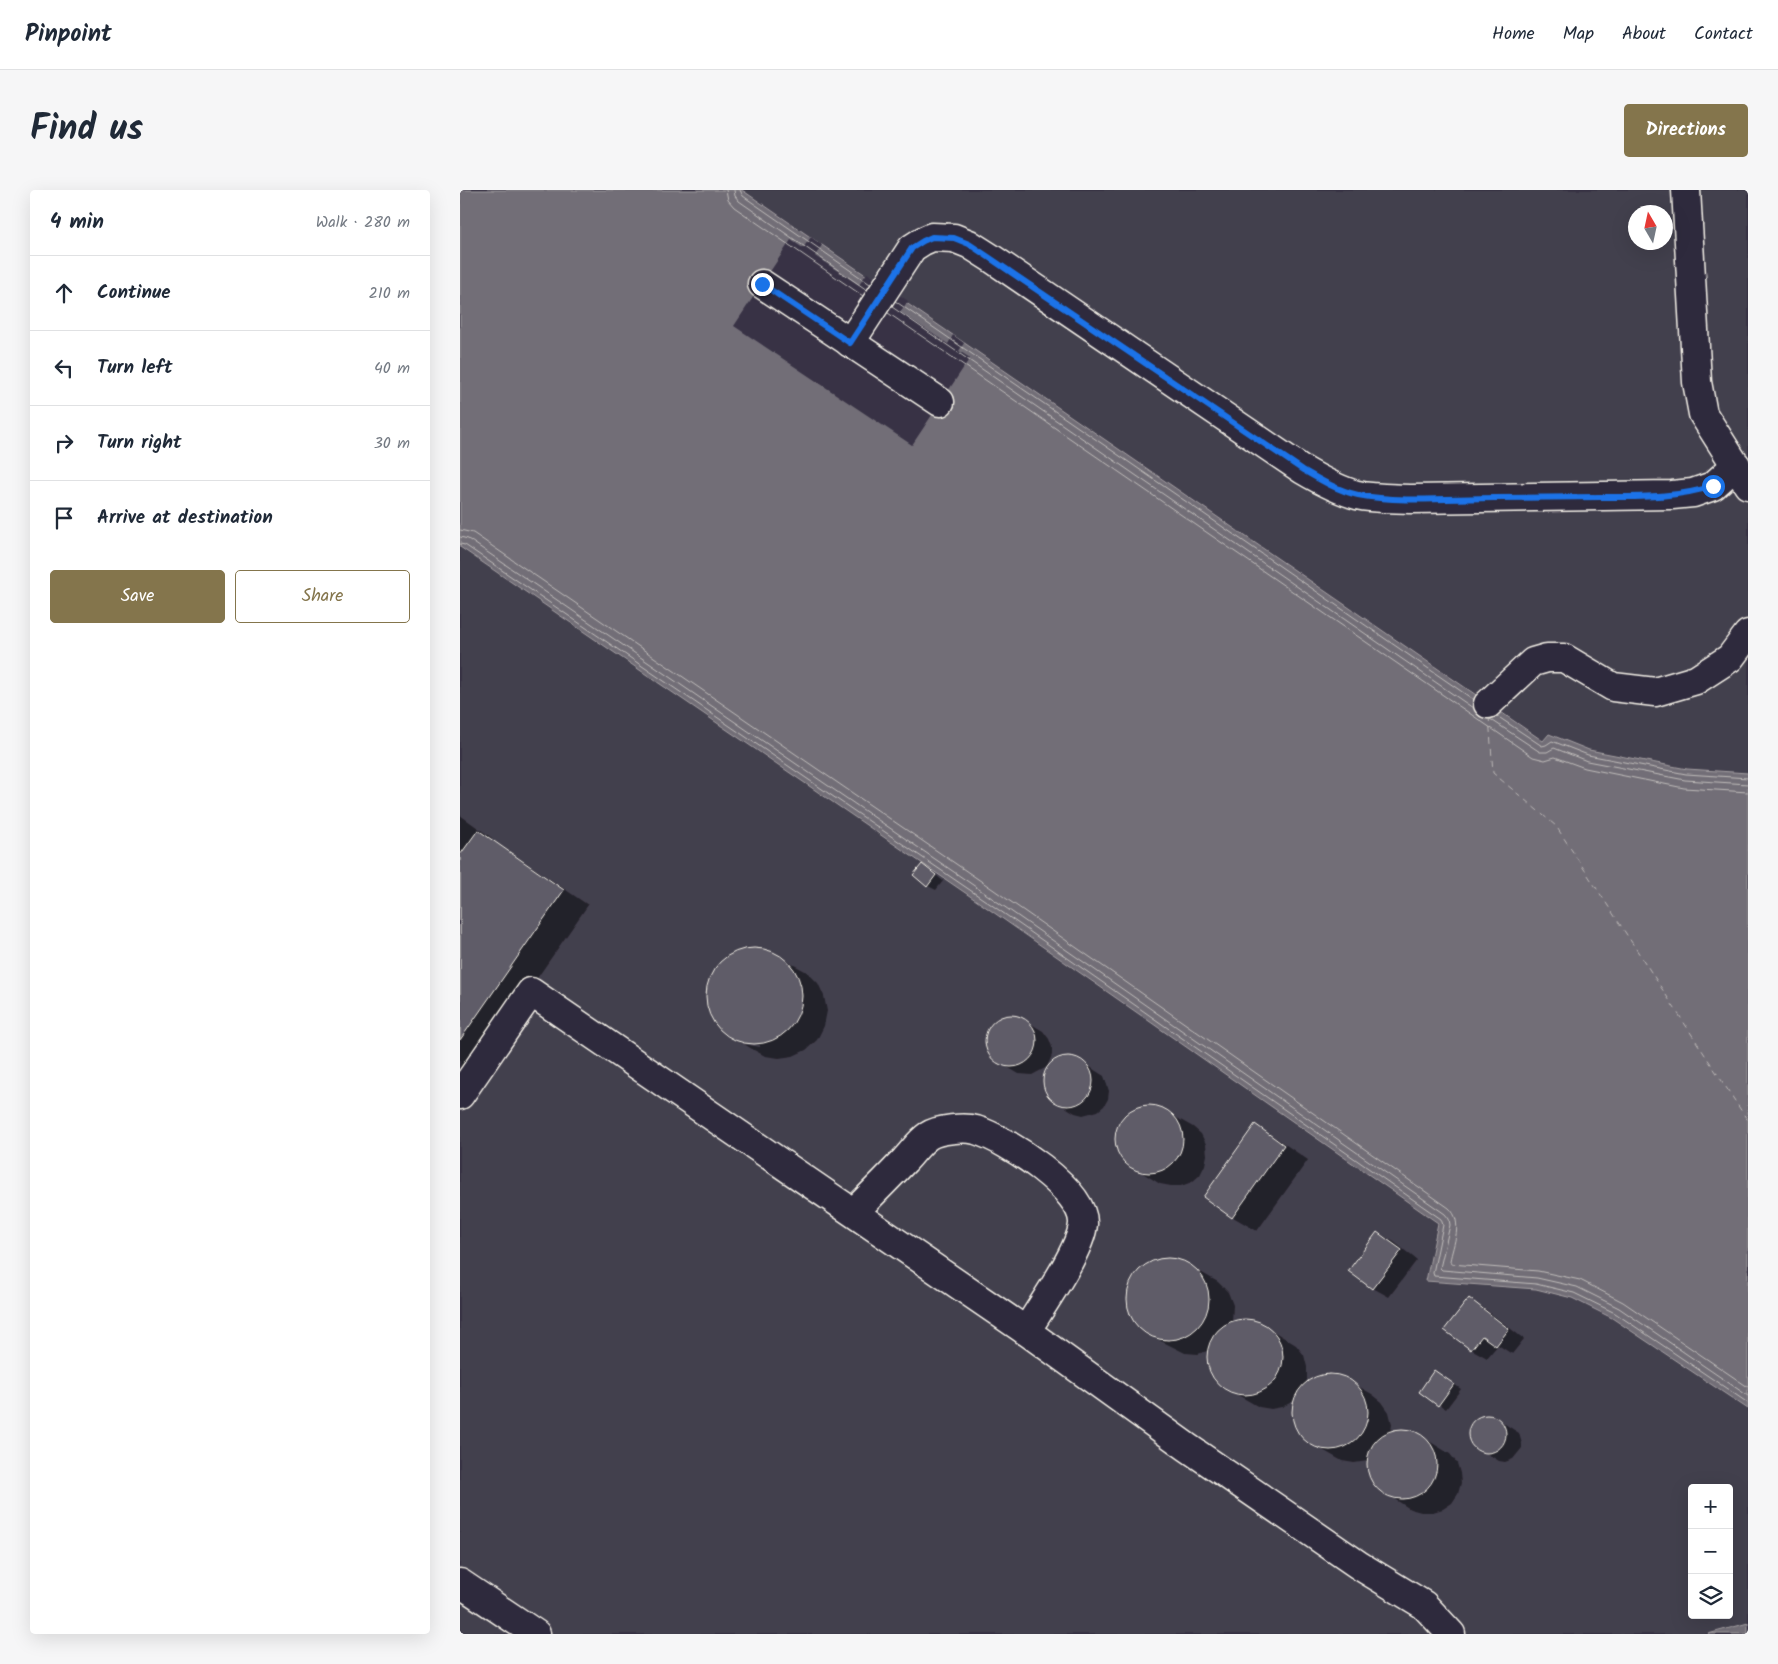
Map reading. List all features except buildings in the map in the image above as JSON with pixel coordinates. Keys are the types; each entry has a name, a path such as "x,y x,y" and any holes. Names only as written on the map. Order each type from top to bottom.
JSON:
{"lane":[{"path":"850,343 912,248 932,237 954,238 969,244 1303,470 1326,483 1356,495 1412,499 1672,495 1693,492 1742,475 1703,414 1697,382 1686,190"},
{"path":"762,284 940,402"},
{"path":"1488,704 1533,662 1547,658 1564,658 1613,687 1656,692 1696,680 1730,658 1748,634"},
{"path":"460,1095 531,992 1026,1331 1187,1447 1328,1545 1424,1605 1451,1634"},
{"path":"854,1212 929,1135 954,1129 976,1130 1005,1144 1038,1166 1066,1190 1081,1210 1083,1223 1079,1242 1026,1331"},
{"path":"460,1583 536,1634"}],"shaded area":[{"path":"742,190 1748,190 1748,773 1687,769 1589,750 1550,734 1544,741"},
{"path":"460,547 983,905 1439,1224 1426,1281 1536,1289 1572,1298 1612,1318 1748,1409 1748,1623 1708,1634 460,1634"}],"water":[{"path":"460,190 742,190 1543,741 1549,734 1589,750 1687,769 1748,773 1748,1409 1612,1318 1572,1298 1536,1289 1426,1281 1438,1223 983,905 460,547"},
{"path":"1748,1623 1748,1634 1708,1634"}],"pier":[{"path":"811,237 822,245 815,256 859,285 867,273 908,301 900,312 948,344 953,335 964,343 959,351 970,358 912,445 734,326 791,240 803,248"}],"ferry route":[{"path":"1489,716 1493,773 1556,826 1748,1121"}],"route":[{"path":"762,284 850,343 912,248 932,237 954,238 969,244 1303,470 1326,483 1356,495 1412,499 1631,497 1672,495 1693,492 1713,486"}]}
